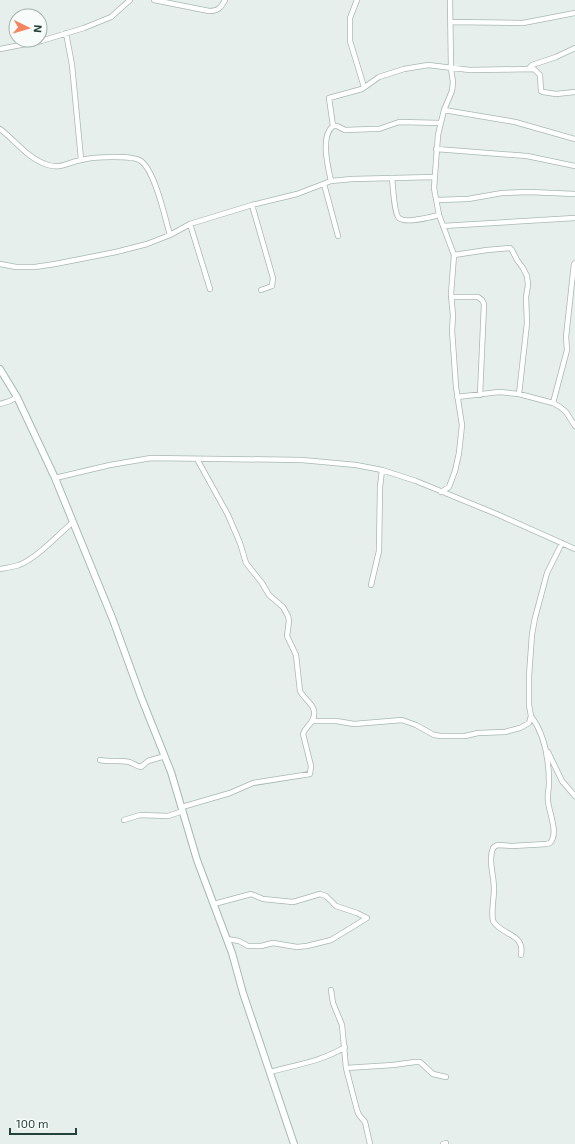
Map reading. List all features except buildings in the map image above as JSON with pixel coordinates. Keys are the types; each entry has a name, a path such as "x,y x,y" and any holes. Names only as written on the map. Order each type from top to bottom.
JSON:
{"street":[{"path":"0,49 41,41 84,28 111,17 130,0"},
{"path":"154,0 209,12 217,11 222,7 225,0"},
{"path":"357,0 350,18 350,41 364,87"},
{"path":"450,0 451,69 453,84 444,110 436,149 434,188 439,215 454,256 451,297 453,316 452,330 457,397 462,425 457,463 449,487 450,496"},
{"path":"451,22 523,22 575,13"},
{"path":"66,34 72,65 81,160"},
{"path":"528,69 532,65 556,57 575,48"},
{"path":"331,181 326,140 327,134 333,126 329,98 362,89 379,77 404,69 428,65 451,69 470,70 534,69 540,75 541,91 556,94 575,92"},
{"path":"444,110 515,122 575,139"},
{"path":"333,126 337,126 344,130 379,129 399,122 441,123"},
{"path":"0,129 30,156 48,165 59,167 81,160 114,157 136,159 142,162 157,189 170,235"},
{"path":"436,149 527,156 575,166"},
{"path":"0,264 22,267 55,264 147,244 170,235 190,224 252,205 297,194 331,181 435,177"},
{"path":"392,178 398,218 411,220 439,215"},
{"path":"324,184 338,236"},
{"path":"436,200 468,198 502,193 529,192 575,194"},
{"path":"252,205 273,278 272,286 261,290"},
{"path":"443,226 575,218"},
{"path":"190,224 210,289"},
{"path":"454,256 487,250 510,248 527,276 527,323 519,394"},
{"path":"553,403 567,350 566,337 575,263"},
{"path":"451,297 478,297 484,304 480,395"},
{"path":"0,369 17,397 55,478 113,620 183,809 197,860 227,939 245,999 294,1144"},
{"path":"457,397 499,392 519,394 553,403 566,412 575,426"},
{"path":"0,404 17,397"},
{"path":"55,478 110,465 151,458 302,460 356,465 382,470 416,481 450,496 499,514 575,549"},
{"path":"124,820 140,815 168,816 258,781 310,774 311,766 303,734 305,729 312,721 314,708 300,691 296,655 287,636 289,621 288,616 283,607 269,595 262,583 246,563 240,543 228,515 197,458"},
{"path":"372,585 379,551 380,487 382,470"},
{"path":"441,492 449,487"},
{"path":"0,569 17,566 35,555 73,522"},
{"path":"521,955 522,949 520,942 514,936 500,929 492,921 494,888 491,852 497,845 512,846 547,844 553,840 553,828 548,801 549,782 546,751 541,732 531,716 529,705 529,676 535,618 547,573 562,543"},
{"path":"312,721 354,724 402,720 437,736 465,736 478,733 505,732 520,728 529,723 531,716"},
{"path":"546,751 548,752 562,781 575,796"},
{"path":"100,760 110,762 130,762 140,767 148,761 164,756"},
{"path":"214,904 251,894 263,899 293,902 320,894 326,896 336,906 358,913 367,918 331,940 307,946 298,947 273,943 261,946 248,946 239,941 227,939"},
{"path":"331,990 333,1003 342,1025 346,1068 357,1110 365,1122 370,1144"},
{"path":"270,1072 316,1059 345,1047"},
{"path":"346,1068 420,1062 433,1074 446,1077"}]}
